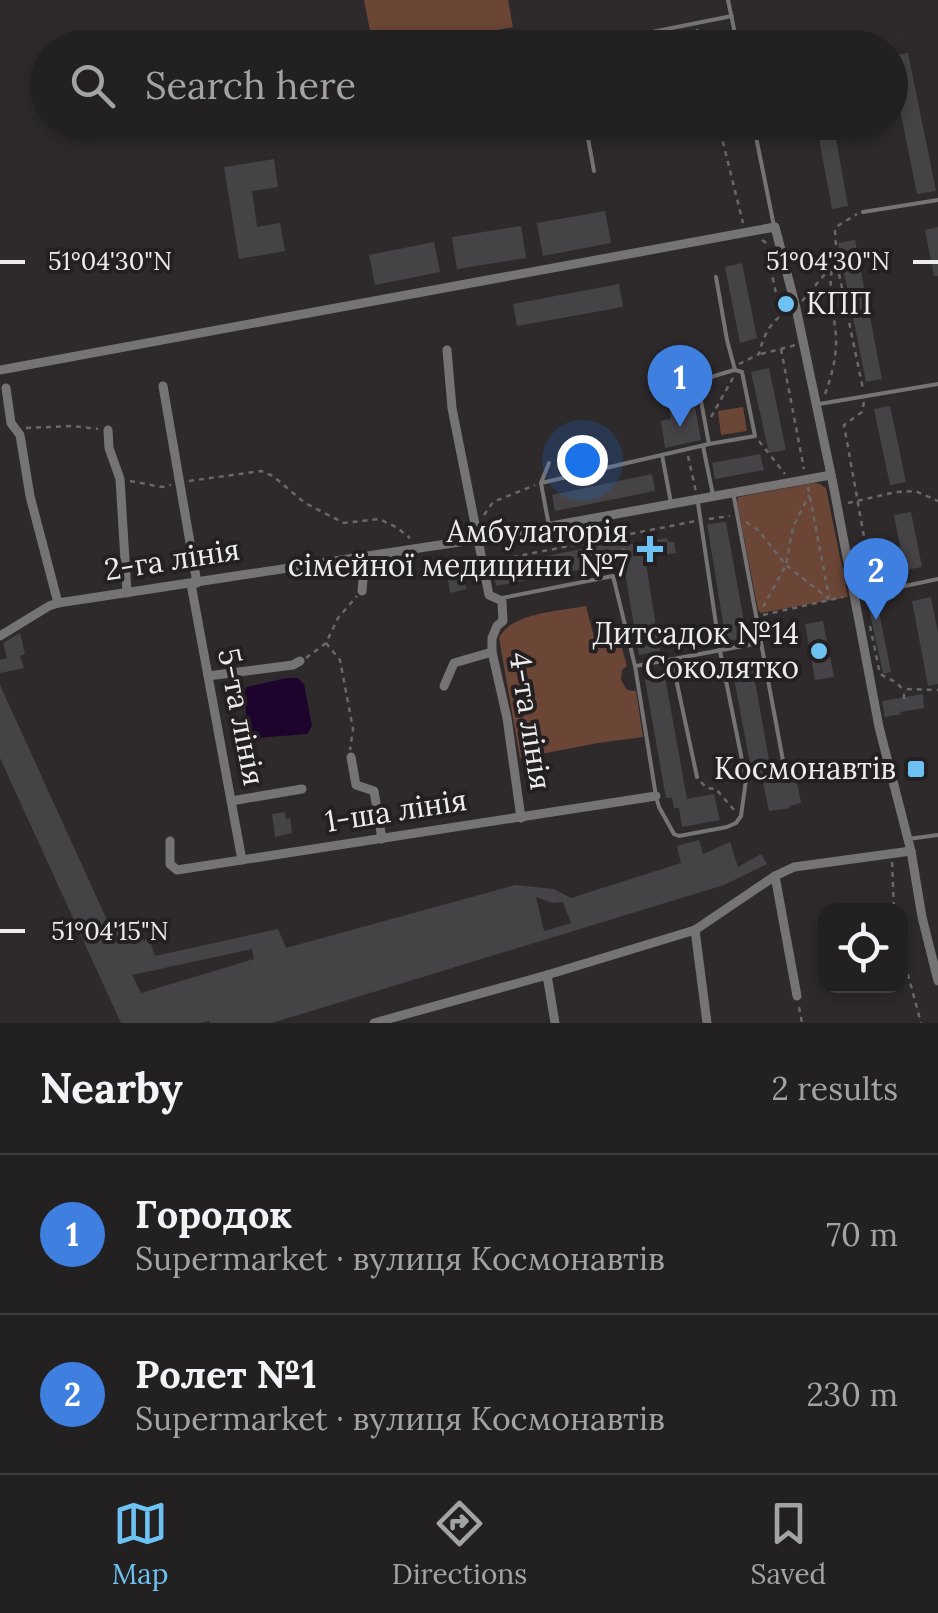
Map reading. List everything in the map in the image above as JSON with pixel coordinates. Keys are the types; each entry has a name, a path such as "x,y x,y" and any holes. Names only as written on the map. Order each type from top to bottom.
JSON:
{"street":[{"path":"0,370 775,227 817,404 879,726 938,981"},
{"path":"447,350 452,408 489,595 500,599"},
{"name":"5-та лінія","path":"164,386 208,676 242,860"},
{"path":"6,388 11,423 20,435 30,496 58,603"},
{"path":"108,433 120,479 127,593"},
{"name":"2-га лінія","path":"0,636 58,603 478,538 830,475"},
{"path":"362,591 365,556"},
{"name":"4-та лінія","path":"500,599 503,620 492,638 492,652 512,747 520,818"},
{"path":"444,686 454,663 492,652"},
{"path":"208,676 300,661"},
{"path":"351,757 356,786 374,791 382,838"},
{"path":"231,801 302,789"},
{"name":"1-ша лінія","path":"170,841 170,864 177,870 656,796"},
{"path":"374,1023 403,1019 695,930 794,867 911,851"},
{"path":"775,876 797,996"},
{"path":"695,930 707,1023"},
{"path":"547,975 555,1023"}],"lane":[{"path":"728,0 735,30"},
{"path":"678,30 732,16"},
{"path":"588,140 594,171"},
{"path":"758,140 775,227"},
{"path":"863,212 938,200"},
{"path":"716,277 726,340 736,370"},
{"path":"542,483 706,445 755,436 742,372 736,370 702,380 698,385 706,426 706,445 713,496"},
{"path":"817,404 938,384"},
{"path":"662,456 670,503"},
{"path":"549,462 542,483 550,526"},
{"path":"732,492 784,766"},
{"path":"500,599 613,576 635,666 656,796 664,817 678,836 736,822 746,780 720,651 697,498"},
{"path":"853,597 938,579"},
{"path":"635,666 759,643"},
{"path":"672,660 697,777"},
{"path":"908,839 938,835"}],"path":[{"path":"691,30 696,27 697,30"},
{"path":"722,140 745,233"},
{"path":"863,212 835,230 837,264 864,396 862,412 844,424 874,592"},
{"path":"761,240 777,298 791,297 795,308"},
{"path":"759,354 774,321 795,308 837,264"},
{"path":"817,404 825,394 835,362 829,282 832,268"},
{"path":"706,426 740,362 803,344"},
{"path":"781,349 829,598"},
{"path":"15,428 72,426 108,433"},
{"path":"755,436 791,482"},
{"path":"687,450 697,498"},
{"path":"120,479 162,487 262,471 305,503 344,522 379,519 410,538"},
{"path":"476,527 493,502 542,483"},
{"path":"836,506 915,491 938,501"},
{"path":"757,617 786,565 793,527 809,494"},
{"path":"483,563 737,515 758,530 786,565 829,598"},
{"path":"613,576 625,559 620,536"},
{"path":"300,661 326,643 338,618 362,591"},
{"path":"757,617 829,598"},
{"path":"326,643 340,660 352,729 351,757"},
{"path":"904,699 908,690 938,690"},
{"path":"697,777 707,788 716,789 740,816"},
{"path":"892,854 894,903"},
{"path":"908,974 921,1023"},
{"path":"797,996 802,1023"}],"shaded area":[{"path":"364,0 508,0 513,27 497,30 370,30"},
{"path":"743,407 747,431 721,435 718,411"},
{"path":"814,483 826,488 848,597 761,613 738,497"},
{"path":"586,606 596,645 622,648 627,666 622,670 621,680 627,690 636,691 643,737 520,758 499,638 525,618"},
{"path":"298,678 304,684 312,726 307,734 256,738 247,734 246,687"}],"building":[{"path":"908,53 936,191 917,194 906,140"},
{"path":"819,140 836,140 848,206 832,209"},
{"path":"274,159 278,187 252,191 257,227 280,223 285,251 239,259 224,167"},
{"path":"605,211 611,243 543,256 537,223"},
{"path":"521,226 526,258 457,269 452,237"},
{"path":"938,227 938,276 934,276 925,230"},
{"path":"855,240 882,379 866,382 838,243"},
{"path":"434,242 440,272 375,285 369,255"},
{"path":"742,263 757,338 740,343 725,267"},
{"path":"619,284 623,307 517,326 513,304"},
{"path":"769,368 786,450 769,453 751,372"},
{"path":"890,406 906,482 890,485 874,409"},
{"path":"695,407 701,440 665,448 661,421 671,419 670,412"},
{"path":"760,454 764,470 715,479 712,463"},
{"path":"652,474 655,491 555,511 552,495"},
{"path":"911,512 922,567 905,570 894,515"},
{"path":"726,522 747,638 726,641 707,524"},
{"path":"667,538 674,542 676,553 645,558 660,651 639,655 623,561 496,586 492,567 617,542 618,546"},
{"path":"458,564 461,582 467,589 450,593 446,566"},
{"path":"931,597 938,633 938,684 928,686 912,601"},
{"path":"877,602 891,672 883,674 868,604"},
{"name":"Дитсадок №14 Соколятко","path":"823,621 834,677 815,680 805,624"},
{"path":"20,633 24,668 0,673 0,660 7,658 3,643"},
{"path":"751,659 773,782 796,777 801,803 790,808 769,811 762,778 753,780 731,662"},
{"path":"665,677 687,799 714,794 720,820 682,827 679,808 674,808 672,798 666,798 645,680"},
{"path":"0,685 112,931 124,927 130,939 139,934 144,941 149,938 155,956 278,929 286,948 515,885 554,889 571,898 681,863 677,846 699,840 703,854 730,842 738,867 761,854 767,864 724,885 272,1023 121,1023 0,758","holes":["536,897 563,902 571,923 544,931","252,949 254,959 141,993 132,975"]},
{"path":"923,694 924,708 885,717 882,701"},
{"path":"285,812 286,820 290,817 292,833 275,837 272,814"}],"place":[{"name":"КПП","path":"786,304"},
{"name":"Городок","path":"680,427"},
{"name":"Амбулаторія сімейної медицини №7","path":"650,549"},
{"name":"Ролет №1","path":"876,620"},
{"name":"Дитсадок №14 Соколятко","path":"819,651"},
{"name":"Космонавтів","path":"916,769"}]}
